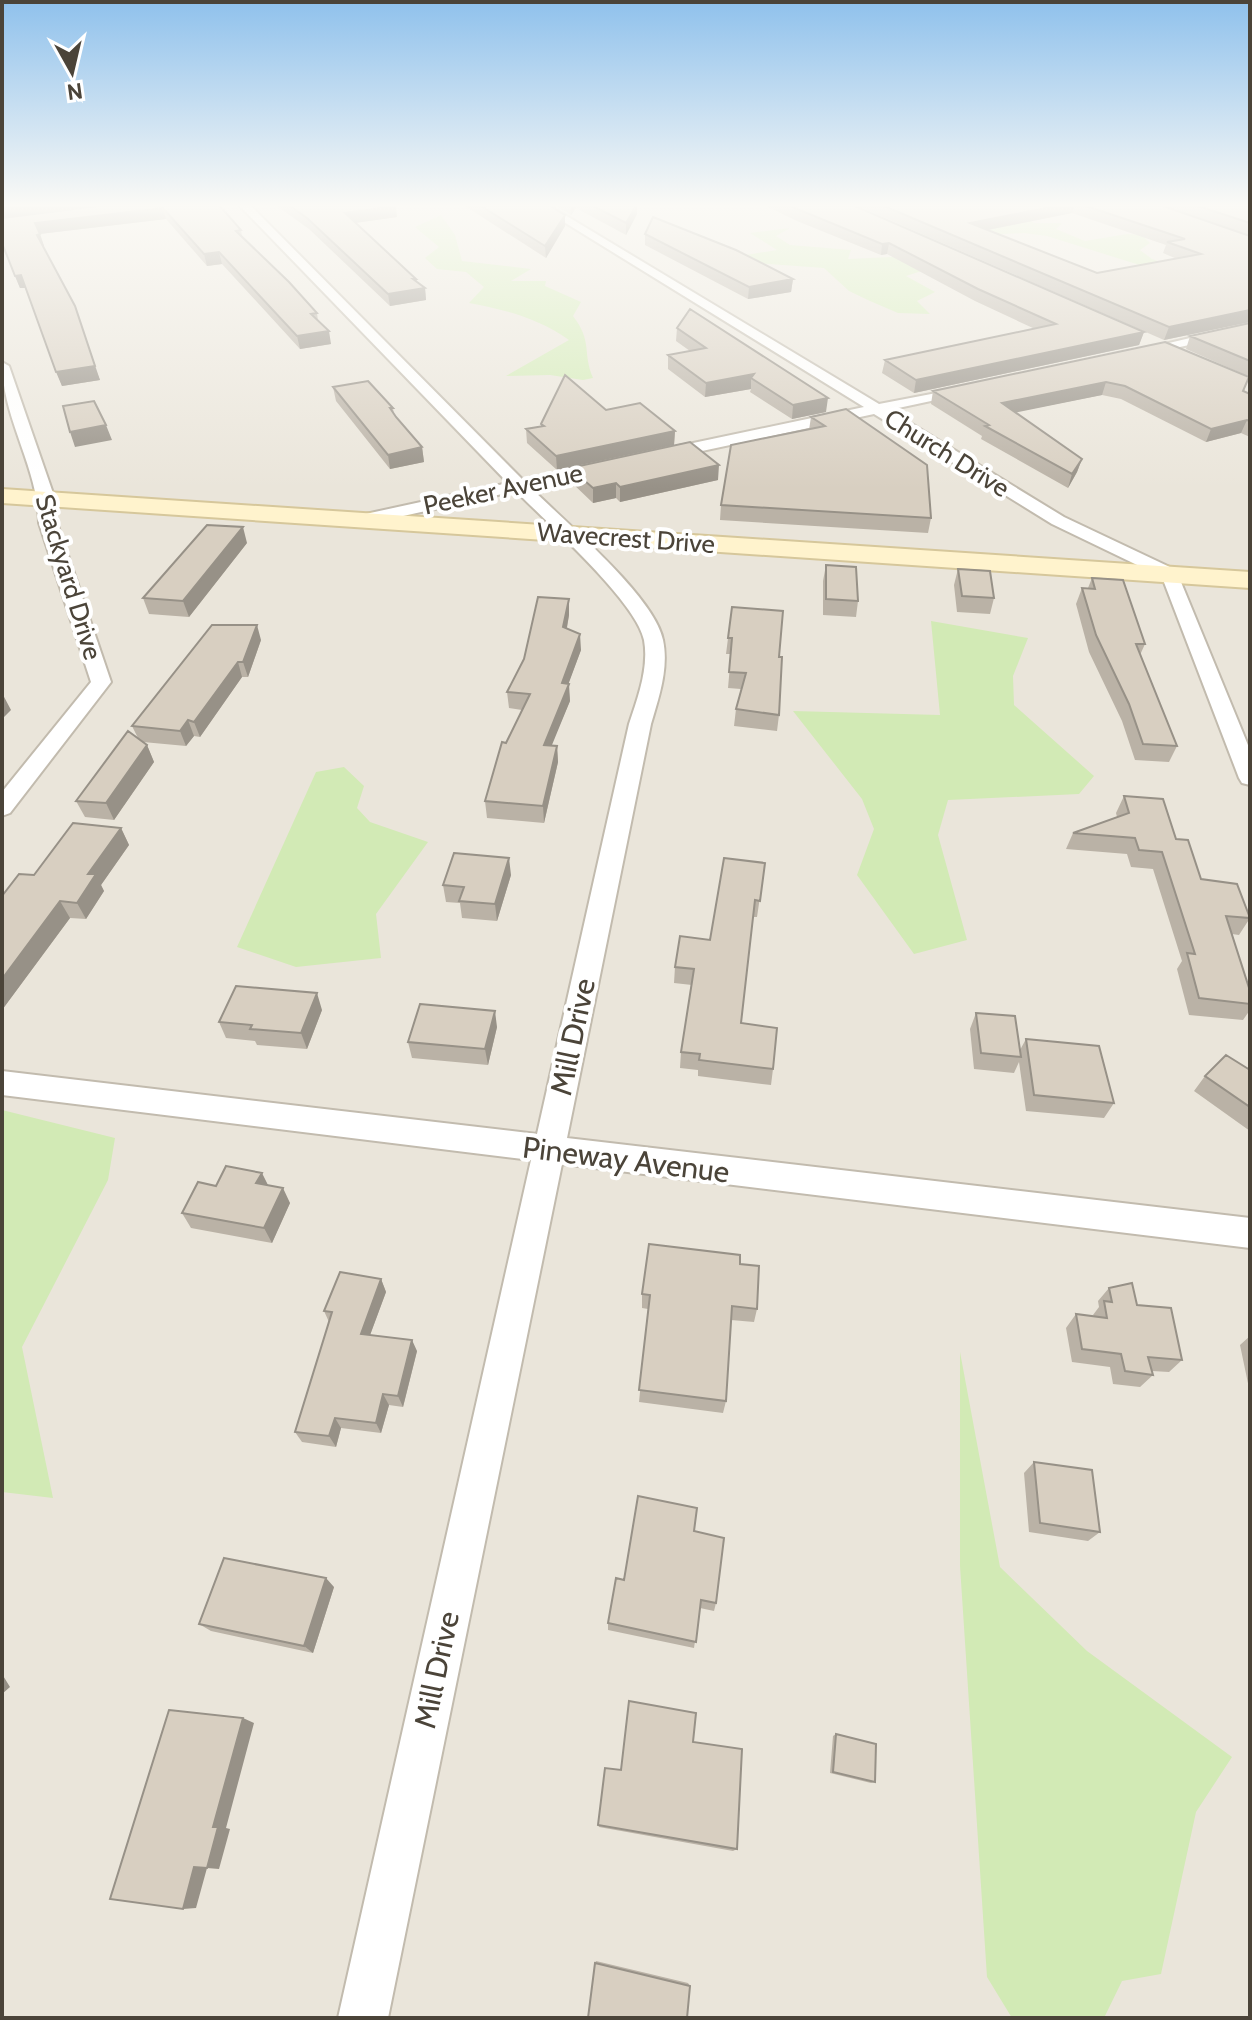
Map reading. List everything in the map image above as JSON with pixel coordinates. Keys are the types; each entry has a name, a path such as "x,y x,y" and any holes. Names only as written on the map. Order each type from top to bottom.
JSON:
{"street":[{"name":"Mill Drive","path":"336,300 516,486 631,599 650,627 653,681 640,724 363,2018"},
{"name":"Church Drive","path":"699,300 1053,520 1131,559 1170,574"},
{"path":"1117,356 1154,343 1250,328"},
{"path":"1154,343 1187,357"},
{"name":"Stackyard Drive","path":"2,366 47,499 48,523 101,682 2,808"},
{"name":"Peeker Avenue","path":"367,519 982,386"},
{"name":"Wavecrest Drive","path":"2,496 1250,580"},
{"path":"1170,574 1250,778"},
{"name":"Pineway Avenue","path":"2,1083 1250,1233"}],"shaded area":[{"path":"2,300 1250,300 1250,2018 2,2018"}],"green space":[{"path":"472,300 581,302 573,316 583,333 593,378 506,376 569,340 521,316 469,303"},
{"path":"918,300 930,314 898,313 870,301"},
{"path":"931,621 1028,638 1013,676 1014,705 1094,776 1079,794 948,800 938,835 967,940 914,954 857,875 874,829 862,799 793,711 940,715"},
{"path":"344,767 364,786 357,808 370,822 428,842 376,914 381,958 296,967 237,947 316,772"},
{"path":"2,1110 115,1138 108,1180 22,1347 53,1498 2,1492"},
{"path":"960,1352 1000,1567 1087,1651 1232,1757 1196,1812 1161,1974 1122,1981 1104,2018 1012,2018 987,1977 960,1566"}],"building":[{"path":"30,300 72,300 75,306 95,366 56,372"},
{"path":"264,300 305,300 317,313 311,314 329,331 297,336"},
{"path":"1003,300 1071,300 1144,332 916,380 885,360 1056,324"},
{"path":"1106,300 1250,300 1250,310 1169,327"},
{"path":"690,309 828,398 793,405 751,378 754,374 706,383 668,355 706,348 677,328"},
{"path":"1250,323 1250,361 1190,336"},
{"path":"1165,342 1249,377 1243,391 1250,394 1250,421 1211,429 1125,386 1106,382 1002,403 1082,459 1072,474 985,426 989,425 933,391"},
{"path":"565,375 606,410 640,403 675,431 556,456 526,429 544,426 541,424"},
{"path":"368,381 422,447 388,455 333,387"},
{"path":"94,401 106,425 70,432 63,406"},
{"path":"846,409 927,465 931,518 721,505 731,445 825,426 811,417"},
{"path":"690,442 719,465 620,487 616,483 593,488 570,468"},
{"path":"207,525 243,527 183,601 143,598"},
{"path":"826,565 856,567 858,601 826,599"},
{"path":"958,569 990,571 994,598 962,596"},
{"path":"1092,578 1123,580 1145,644 1136,644 1177,746 1143,744 1129,704 1096,635 1082,588 1095,589"},
{"path":"538,597 569,599 563,627 580,634 562,683 569,684 544,745 557,746 543,806 485,801 502,742 506,743 530,694 507,692 524,659"},
{"path":"732,607 783,611 779,715 736,709 746,673 729,672 732,638 728,638"},
{"path":"212,625 257,625 243,662 238,662 194,722 188,720 180,731 132,726"},
{"path":"128,731 147,745 106,803 76,801"},
{"path":"1124,796 1163,799 1176,839 1188,840 1201,879 1237,884 1250,918 1226,916 1250,991 1250,1004 1199,998 1187,953 1195,954 1162,852 1139,850 1135,838 1073,833 1129,813"},
{"path":"73,823 121,828 88,874 96,874 77,903 60,901 2,979 2,896 19,874 34,875"},
{"path":"454,853 509,858 495,904 459,901 464,887 443,885"},
{"path":"724,858 765,863 760,901 755,900 741,1023 777,1028 773,1069 699,1060 700,1054 681,1052 694,969 675,967 680,936 710,940"},
{"path":"236,986 317,993 301,1033 250,1029 252,1025 219,1022"},
{"path":"420,1004 495,1011 485,1049 408,1042"},
{"path":"976,1013 1015,1016 1021,1057 981,1053"},
{"path":"1026,1039 1099,1046 1114,1103 1034,1095"},
{"path":"1226,1055 1250,1070 1250,1107 1205,1076"},
{"path":"226,1166 262,1173 256,1183 283,1188 264,1228 182,1213 198,1182 216,1186"},
{"path":"649,1244 740,1255 740,1264 759,1266 757,1309 732,1306 726,1401 639,1390 650,1295 642,1294"},
{"path":"340,1272 381,1279 361,1334 412,1340 398,1396 383,1394 376,1423 335,1418 329,1436 295,1432 332,1312 324,1311"},
{"path":"1132,1283 1137,1305 1171,1308 1182,1360 1148,1357 1153,1375 1125,1371 1121,1354 1082,1349 1076,1314 1107,1318 1104,1301 1112,1302 1109,1288"},
{"path":"1034,1462 1092,1470 1100,1532 1040,1523"},
{"path":"638,1496 697,1508 694,1531 724,1538 716,1603 701,1600 696,1642 608,1623 616,1578 624,1580"},
{"path":"224,1558 326,1578 304,1646 199,1624"},
{"path":"629,1701 696,1713 693,1742 742,1749 737,1849 598,1825 605,1768 621,1770"},
{"path":"169,1710 243,1718 213,1827 218,1827 207,1868 194,1867 183,1909 110,1899"},
{"path":"836,1734 876,1744 875,1782 833,1772"},
{"path":"595,1963 690,1986 687,2018 588,2018"}]}
